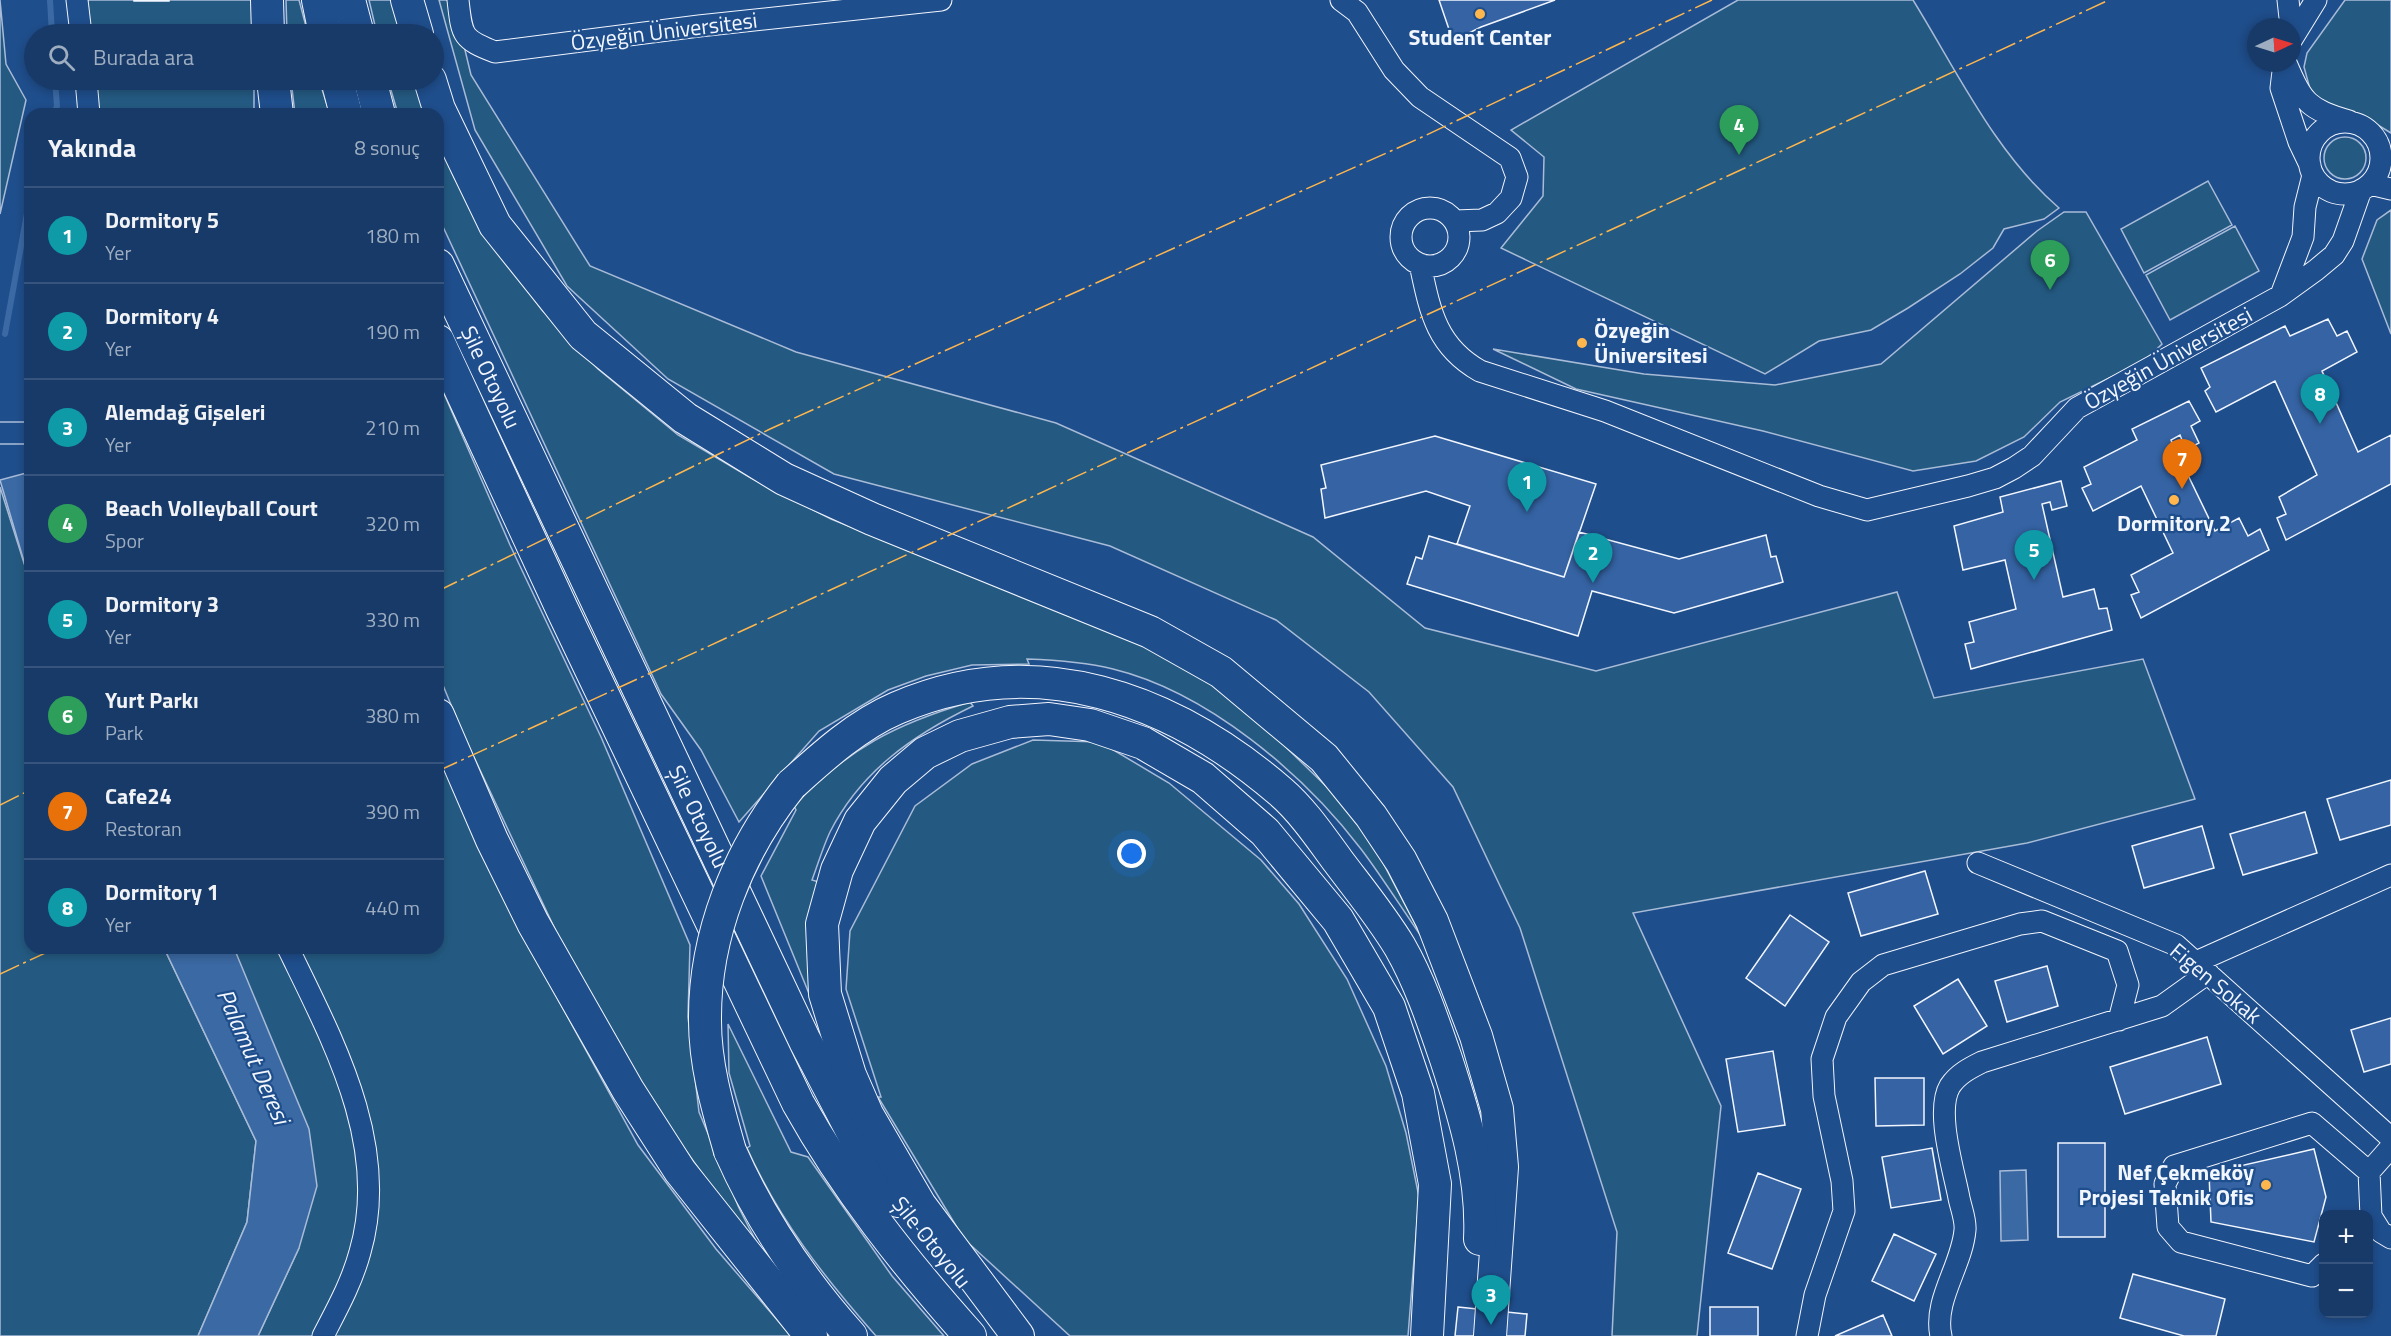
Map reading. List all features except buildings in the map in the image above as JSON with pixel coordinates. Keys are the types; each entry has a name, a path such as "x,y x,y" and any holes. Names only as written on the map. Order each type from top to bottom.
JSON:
{"highway":[{"path":"267,0 268,24"},
{"path":"318,0 323,24"},
{"path":"350,0 356,24"},
{"path":"407,0 414,24"},
{"path":"274,90 276,108"},
{"path":"340,90 344,108"},
{"path":"373,90 377,108"},
{"path":"433,90 439,108"},
{"path":"444,119 495,225 583,335 684,418 784,479 872,519 1150,632 1221,672 1324,758 1371,816 1401,861 1432,921 1476,1036 1497,1109 1502,1167 1490,1336"},
{"name":"Şile Otoyolu","path":"444,278 805,1041 866,1158 944,1263 1016,1336"},
{"name":"Şile Otoyolu","path":"444,354 582,652 798,1103 827,1154 866,1212 970,1336"},
{"path":"850,1336 790,1258 742,1179 730,1151 713,1091 705,1022 713,941 722,912 750,847 769,813 791,785 825,754 896,709 966,687 1033,681 1068,684 1130,700 1230,753 1283,794 1320,837 1400,947 1438,1036 1460,1101 1475,1163 1481,1236 1472,1336"},
{"path":"1016,1336 920,1205 867,1114 850,1075 825,994 822,924 837,870 860,820 892,780 925,753 960,736 1010,722 1049,719 1090,725 1143,743 1203,778 1265,832 1338,920 1389,1007 1418,1093 1435,1184 1427,1336"},
{"path":"444,729 492,840 533,923 628,1090 680,1171 811,1336"}],"street":[{"path":"77,0 80,24"},
{"name":"Özyeğin Üniversitesi","path":"458,0 462,31 474,44 495,52 699,26 941,0"},
{"path":"1341,0 1357,12 1394,70 1420,97 1510,158 1516,177 1511,198 1490,217 1482,220 1455,220"},
{"path":"2288,0 2290,18"},
{"path":"2301,23 2316,0"},
{"path":"2284,72 2281,88 2299,142 2311,170 2320,183 2339,194 2366,187 2391,189"},
{"path":"2290,72 2305,99 2318,112 2355,123 2382,139 2382,154 2377,175 2366,187"},
{"path":"87,90 88,108"},
{"path":"2280,296 2303,237 2311,170 2311,145 2324,128 2334,123 2355,123"},
{"name":"Özyeğin Üniversitesi","path":"1420,264 1439,331 1455,354 1480,371 1605,411 1819,496 1867,510 1995,478 2032,456 2077,408 2280,296 2334,255 2343,241 2366,187"},
{"path":"1432,207 1449,214 1455,220 1459,238 1453,255 1438,265 1420,264 1412,259 1402,244 1401,235 1408,218 1423,208 1432,207"},
{"path":"0,433 24,433"},
{"name":"Figen Sokak","path":"1978,863 2176,945 2391,1138"},
{"path":"1941,1336 1941,1310 1962,1248 1965,1228 1947,1136 1944,1108 1948,1088 1960,1074 1982,1062 2162,1006 2202,968 2391,875"},
{"path":"1807,1336 1815,1295 1844,1211 1842,1181 1824,1096 1822,1059 1836,1017 1861,982 1883,965 2020,924 2042,921 2117,951 2128,985 2119,1020"},
{"path":"291,954 353,1094 367,1147 368,1203 361,1251 345,1293 323,1336"},
{"path":"2319,1269 2312,1276 2181,1242 2168,1227 2165,1184 2174,1166 2312,1124 2369,1172"},
{"path":"2370,1210 2369,1172 2391,1147"},
{"path":"2373,1222 2391,1238"}],"shaded area":[{"path":"0,0 6,64 26,100 0,214"},
{"path":"84,0 253,0 253,24 86,24"},
{"path":"286,0 299,0 305,24 287,24"},
{"path":"369,0 395,0 402,24 375,24"},
{"path":"439,0 453,0 471,75 590,266 796,352 1056,423 1313,537 1425,628 1596,671 1897,592 1934,698 2143,659 2195,799 2027,843 1633,913 1721,1106 1697,1336 1612,1336 1617,1232 1520,928 1453,787 1369,692 1276,620 1110,546 834,474 668,379 567,286 475,130"},
{"path":"1738,0 1913,0 1996,137 2036,186 2059,208 2044,219 2004,229 1993,248 1960,274 1871,330 1819,341 1765,374 1501,248 1543,196 1544,157 1511,130"},
{"path":"2345,0 2391,0 2391,133 2363,116 2334,111 2319,102 2310,89 2304,67 2307,53"},
{"path":"92,90 254,90 254,108 93,108"},
{"path":"292,90 322,90 328,108 294,108"},
{"path":"391,90 422,90 428,108 396,108"},
{"path":"2345,137 2360,143 2366,158 2360,173 2345,179 2330,173 2324,158 2330,143"},
{"path":"444,151 454,177 488,238 542,310 598,369 678,435 751,478 831,519 1125,636 1229,692 1330,790 1371,840 1423,939 1361,849 1338,820 1311,792 1250,739 1217,716 1183,696 1148,680 1092,665 1027,659 1029,664 972,665 926,676 888,690 819,731 739,822 701,750 661,694 444,229"},
{"path":"2208,181 2232,225 2144,273 2121,229"},
{"path":"2391,210 2391,334 2362,259 2377,220"},
{"path":"2064,212 2086,212 2162,344 2144,361 2060,402 2024,437 1976,461 1913,471 1763,431 1576,389 1493,349 1644,374 1775,385 1881,364 2037,231"},
{"path":"2235,226 2259,271 2170,320 2146,275"},
{"path":"444,394 510,545 601,737 690,945 688,1017 699,1112 739,1208 766,1261 654,1107 562,944 463,734 444,688"},
{"path":"0,487 24,563 24,954 167,954 256,1141 247,1222 198,1336 0,1336"},
{"path":"970,702 973,706 930,729 873,773 843,810 830,832 812,880 819,882 810,996 761,876 796,810 794,806 834,768 874,740 919,719"},
{"path":"1033,740 1100,742 1169,783 1261,860 1299,904 1347,979 1386,1066 1406,1133 1419,1197 1408,1336 1070,1336 964,1239 878,1097 881,1097 846,989 850,931 915,806 972,764"},
{"path":"444,768 516,923 638,1145 716,1249 791,1336 258,1336 299,1248 235,954 444,954"},
{"path":"728,1024 791,1152 808,1157 892,1276 944,1336 876,1336 838,1292 788,1224 747,1148 750,1146 729,1073"}],"water":[{"path":"24,474 24,562 0,480"},
{"name":"Palamut Deresi","path":"167,954 236,954 309,1129 317,1186 299,1248 258,1336 198,1336 247,1222 256,1141"},
{"path":"2026,1170 2028,1240 2001,1241 2000,1171"}],"waterway":[{"path":"50,0 51,24"},
{"path":"56,90 56,108"},
{"path":"5,334 24,230"}],"power":[{"path":"444,588 770,429 1420,138 1712,0"},
{"path":"444,768 2109,0"},
{"path":"0,805 24,793"},
{"path":"0,974 43,954"}],"place":[{"name":"Student Center","path":"1480,14"},
{"name":"Beach Volleyball Court","path":"1739,155"},
{"name":"Yurt Parkı","path":"2050,290"},
{"name":"Özyeğin Üniversitesi","path":"1582,343"},
{"name":"Dormitory 1","path":"2320,424"},
{"name":"Cafe24","path":"2182,489"},
{"name":"Dormitory 2","path":"2174,500"},
{"name":"Dormitory 5","path":"1527,512"},
{"name":"Dormitory 3","path":"2034,580"},
{"name":"Dormitory 4","path":"1593,583"},
{"name":"Nef Çekmeköy Projesi Teknik Ofis","path":"2266,1185"},
{"name":"Alemdağ Gişeleri","path":"1491,1325"}]}
